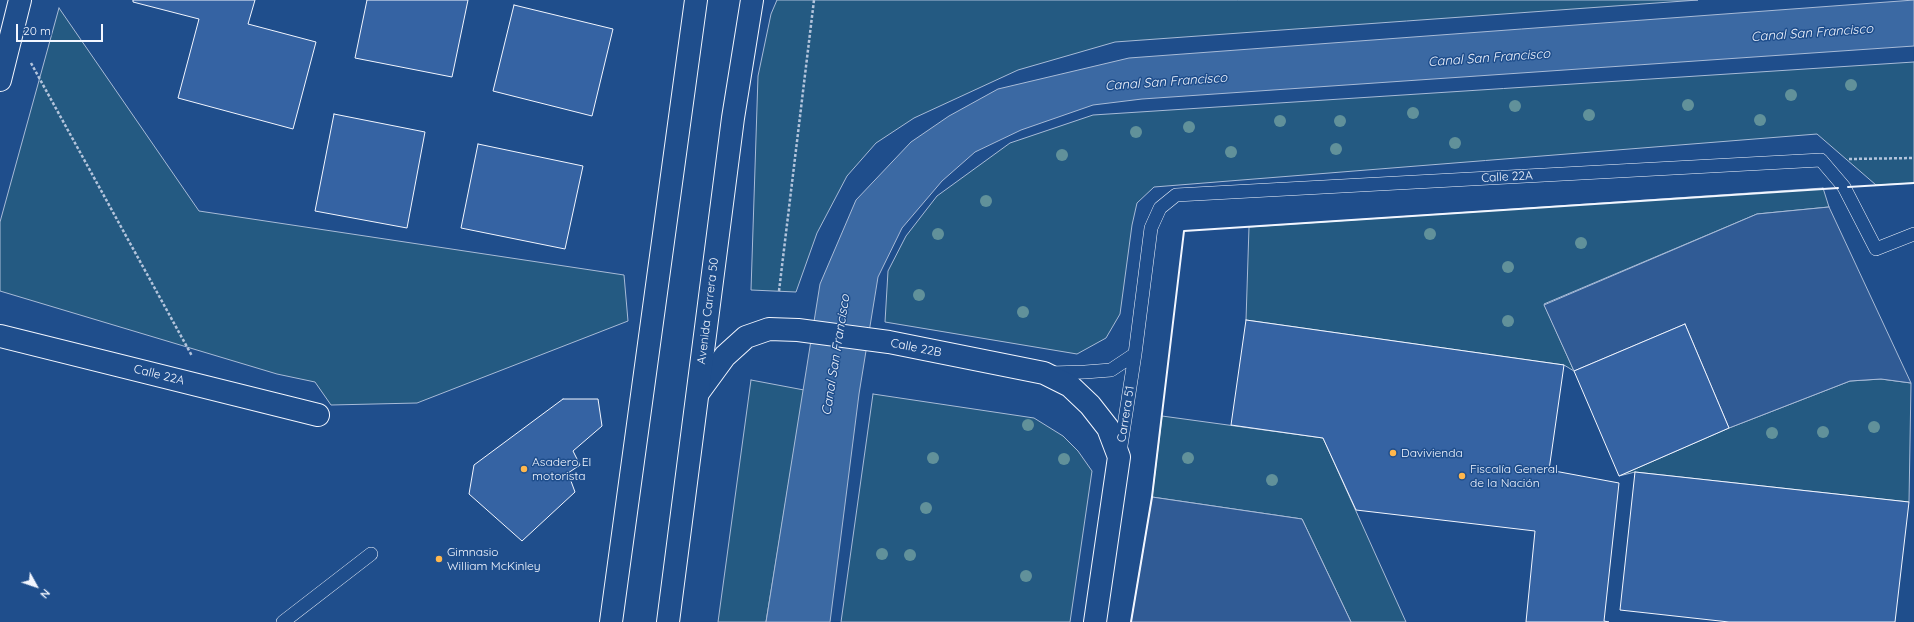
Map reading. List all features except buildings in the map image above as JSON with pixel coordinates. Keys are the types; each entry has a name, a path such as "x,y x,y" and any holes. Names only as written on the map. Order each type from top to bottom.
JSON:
{"main road":[{"path":"0,80 20,0"},
{"path":"611,622 696,0"},
{"name":"Avenida Carrera 50","path":"668,622 733,118 754,2"},
{"name":"Calle 22B","path":"698,393 724,356 746,337 769,329 798,330 889,342 1044,373 1070,386 1090,405 1108,428 1119,458"},
{"name":"Calle 22A","path":"0,336 318,415"},
{"name":"Carrera 51","path":"1094,622 1119,458"}],"lane":[{"path":"1821,160 1844,187 1876,249 1914,234"},
{"name":"Calle 22A","path":"1160,208 1176,195 1821,160"},
{"name":"Carrera 51","path":"1119,458 1135,354 1151,228 1160,208"},
{"path":"1044,373 1111,370 1135,354"},
{"path":"283,622 371,554"}],"path":[{"path":"779,291 814,0"},
{"path":"13,29 209,387"},
{"path":"1821,160 1914,158"}],"shaded area":[{"path":"777,0 1698,0 1115,42 1018,70 914,118 876,143 847,176 817,233 796,292 751,290 758,76 771,14"},
{"path":"59,8 199,211 624,275 628,321 417,403 331,405 315,382 277,374 0,291 0,222"},
{"path":"1914,62 1914,183 1876,185 1817,134 1154,187 1137,203 1132,225 1120,314 1106,338 1077,354 885,322 888,271 906,236 937,196 1010,143 1093,115"},
{"path":"1823,188 1829,207 1757,214 1544,304 1574,371 1564,365 1246,320 1249,227"},
{"path":"1829,207 1911,383 1881,379 1850,381 1729,428 1685,324 1574,371 1544,305 1757,214"},
{"path":"1881,379 1911,383 1909,502 1635,472 1619,476 1729,428 1850,381"},
{"path":"751,380 804,390 766,622 718,622"},
{"path":"873,394 1034,418 1063,436 1078,451 1092,471 1070,622 841,622"},
{"path":"1162,416 1323,438 1406,622 1351,622 1302,519 1152,497"},
{"path":"1152,497 1302,519 1351,622 1131,622"}],"water":[{"name":"Canal San Francisco","path":"1914,0 1914,46 1142,99 1093,105 1021,130 975,152 942,181 902,228 878,277 859,394 830,622 766,622 820,284 856,200 911,142 949,116 998,89 1129,58"}],"wall":[{"path":"1848,187 1914,183"},
{"path":"1131,622 1152,497 1184,231 1838,188"}],"place":[{"name":"Davivienda","path":"1393,453"},
{"name":"Asadero El motorista","path":"524,469"},
{"name":"Fiscalía General de la Nación","path":"1462,476"},
{"name":"Gimnasio William McKinley","path":"439,559"}]}
